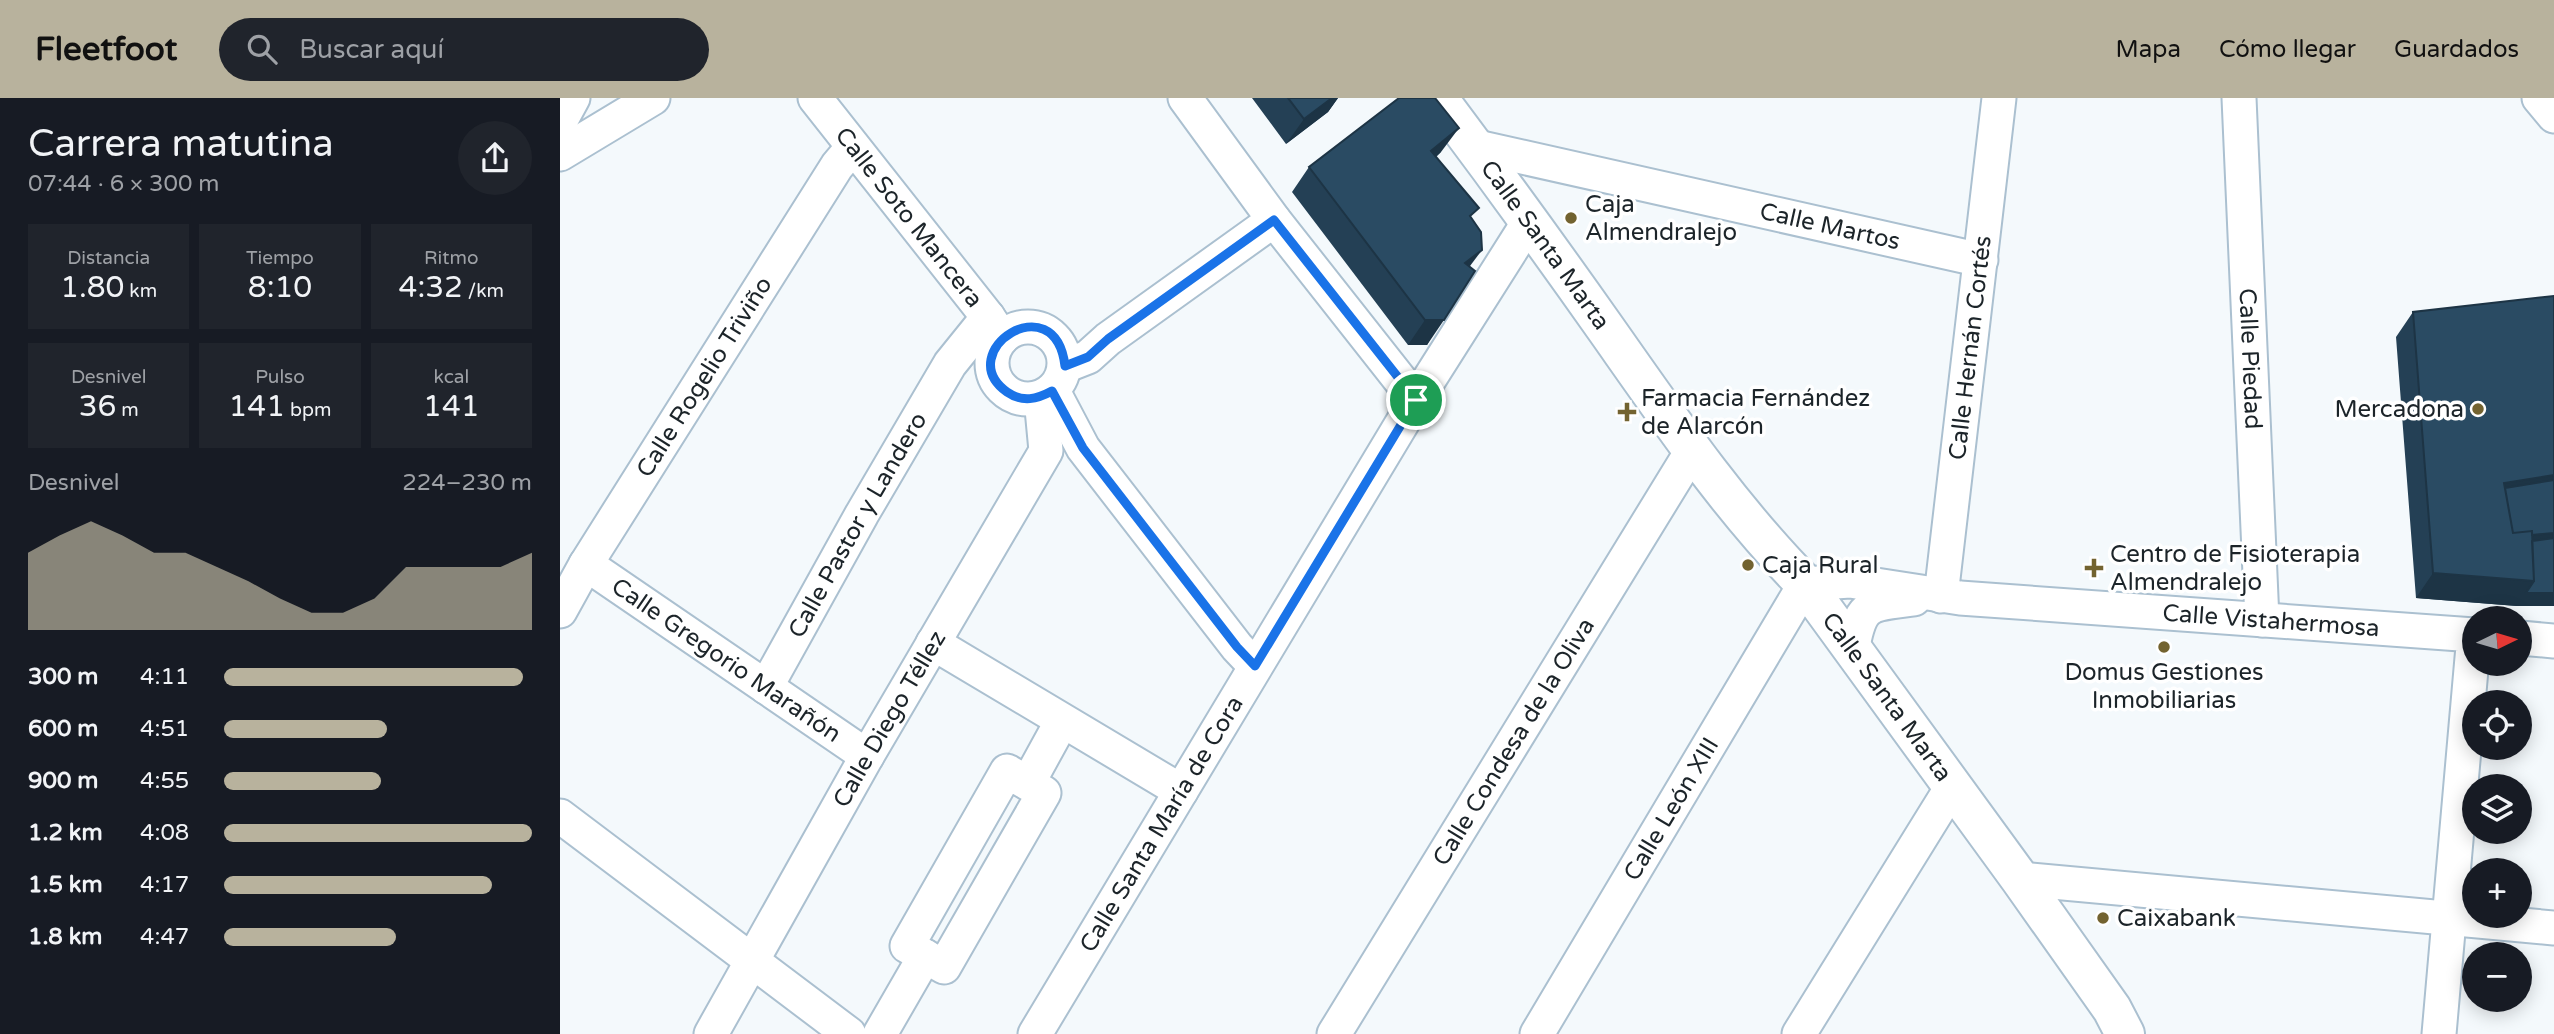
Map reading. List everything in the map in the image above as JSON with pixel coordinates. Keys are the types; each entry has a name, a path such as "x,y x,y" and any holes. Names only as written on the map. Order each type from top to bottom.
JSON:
{"street":[{"path":"560,122 573,98"},
{"path":"560,154 653,98"},
{"name":"Calle Soto Mancera","path":"815,98 994,339"},
{"path":"1185,98 1274,220 1416,400"},
{"name":"Calle Santa Marta","path":"1438,98 1530,220 1692,451 1769,547 1805,584 2020,879 2112,1009 2125,1034"},
{"name":"Calle Hernán Cortés","path":"1941,596 1999,98"},
{"name":"Calle Piedad","path":"2239,98 2262,620"},
{"path":"2539,98 2554,117"},
{"name":"Calle Martos","path":"1474,146 1981,260"},
{"name":"Calle Rogelio Triviño","path":"560,611 586,564 838,166 853,147"},
{"path":"994,339 994,377 1002,389 1013,397 1027,400 1053,385 1108,339 1274,220"},
{"name":"Calle Santa María de Cora","path":"1035,1034 1416,400 1530,220"},
{"path":"950,364 1014,329 1029,327 1044,330 1056,339 1063,353 1053,385 1083,448 1237,647 1255,666"},
{"name":"Calle Pastor y Landero","path":"766,687 862,514 950,364 994,339"},
{"name":"Calle Diego Téllez","path":"711,1034 867,756 1046,451 1053,385"},
{"name":"Calle Condesa de la Oliva","path":"1334,1034 1692,451"},
{"name":"Calle Gregorio Marañón","path":"586,564 867,756"},
{"name":"Calle Vistahermosa","path":"1805,584 1850,581 1941,596 2462,634"},
{"name":"Calle León XIII","path":"1537,1034 1805,584"},
{"name":"Calle Vistahermosa","path":"1852,651 1859,620 1864,612 1876,604 1941,596"},
{"path":"2532,639 2554,641"},
{"path":"933,643 1181,791"},
{"path":"2439,1034 2471,676"},
{"path":"880,1034 925,956 944,967 1044,793 1028,783 1062,721"},
{"path":"1799,1034 1952,787"},
{"path":"560,816 754,960 842,1032"},
{"path":"2020,879 2554,928"}],"building":[{"path":"1288,98 1332,98 1304,119"},
{"path":"1399,98 1435,98 1459,128 1431,151 1479,208 1470,216 1481,232 1482,250 1465,263 1475,271 1444,320 1425,320 1309,167"},
{"name":"Mercadona","path":"2554,296 2554,475 2504,483 2513,533 2532,531 2534,581 2433,573 2413,312"},
{"path":"2554,480 2554,533 2513,533 2505,488"},
{"path":"2554,538 2554,593 2526,593 2534,581 2532,541"}],"place":[{"name":"Caja Almendralejo","path":"1571,218"},
{"name":"Mercadona","path":"2478,409"},
{"name":"Farmacia Fernández de Alarcón","path":"1627,412"},
{"name":"Caja Rural","path":"1748,565"},
{"name":"Centro de Fisioterapia Almendralejo","path":"2094,568"},
{"name":"Domus Gestiones Inmobiliarias","path":"2164,647"},
{"name":"Caixabank","path":"2103,918"}],"route":[{"path":"1274,220 1416,400 1255,666 1237,647 1083,448 1052,391 1041,398 1027,400 1013,397 1002,389 994,377 992,363 994,350 1002,338 1014,329 1029,327 1044,330 1056,339 1063,353 1065,366 1088,357 1108,339 1274,220"}]}
